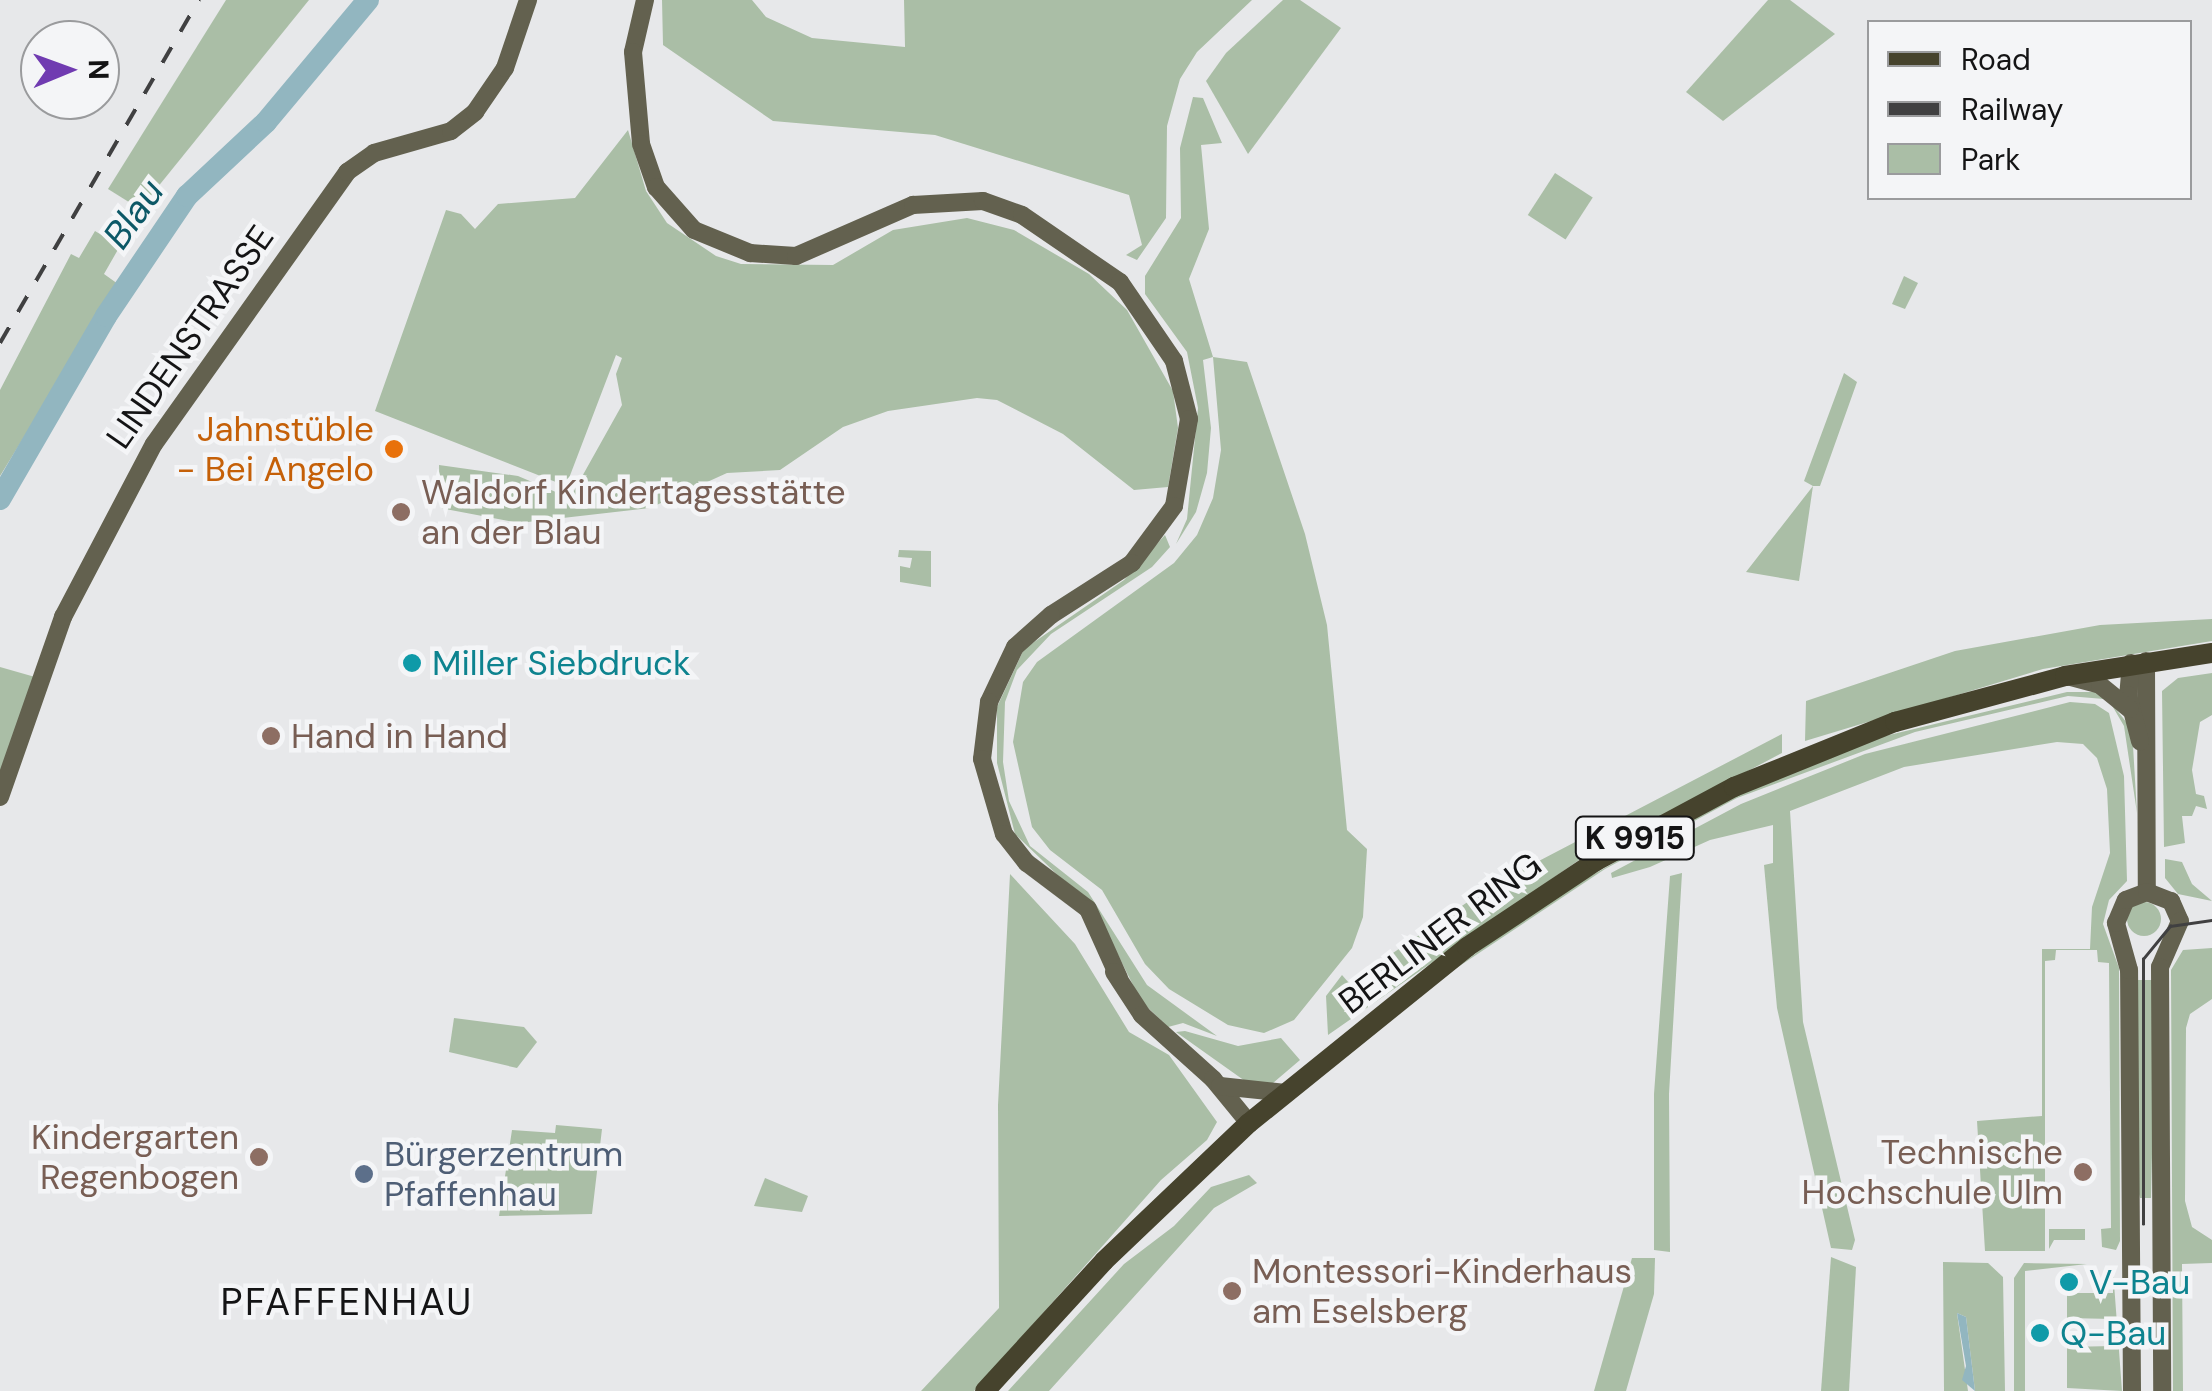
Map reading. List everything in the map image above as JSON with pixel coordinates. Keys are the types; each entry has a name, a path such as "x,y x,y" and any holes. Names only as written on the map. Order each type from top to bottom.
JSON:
{"main road":[{"name":"BERLINER RING","path":"984,1391 1104,1261 1249,1123 1518,911 1707,800 1877,728 2065,676 2212,653"}],"street":[{"name":"LINDENSTRASSE","path":"0,797 63,618 154,444 347,172 374,153 451,131 475,112 505,68 528,0"},
{"path":"645,0 632,76 641,144 656,187 694,230 750,253 796,256 913,205 983,201 1022,215 1120,282 1174,361 1189,419 1174,506 1132,563 1049,616 1015,647 988,702 988,786 1015,850 1057,887 1142,1015 1220,1086 1249,1123"},
{"path":"2138,662 2133,714 2144,757"},
{"path":"2138,662 2147,892"},
{"path":"2065,676 2100,685 2133,714"},
{"path":"2132,1391 2125,946 2118,913 2131,896 2147,892 2167,898 2179,915 2177,936 2160,972 2162,1391"},
{"path":"2125,946 2144,956 2168,950"},
{"path":"1220,1086 1250,1094 1286,1093"}],"green space":[{"path":"226,0 309,0 140,209 108,189"},
{"path":"662,0 752,0 766,17 812,38 905,47 904,0 1252,0 1197,52 1180,79 1167,126 1166,218 1137,260 1126,255 1142,245 1129,195 935,135 773,121 663,45"},
{"path":"1283,0 1300,0 1341,28 1248,154 1206,81 1226,53"},
{"path":"1768,0 1790,0 1835,34 1723,121 1686,92"},
{"path":"1193,97 1203,98 1222,143 1201,145 1209,229 1189,279 1213,357 1203,360 1211,428 1207,473 1196,512 1176,544 1187,519 1198,408 1187,352 1145,294 1145,276 1181,218 1180,148"},
{"path":"628,130 646,191 667,223 716,256 741,264 833,265 893,230 967,218 1014,230 1089,274 1127,310 1173,391 1178,428 1168,487 1134,490 1063,434 997,400 977,398 888,411 843,427 780,470 727,473 650,508 519,523 440,508 439,465 518,476 570,498 622,405 616,374 622,358 616,355 566,486 375,411 446,210 461,214 475,229 498,204 575,198"},
{"path":"1555,173 1593,198 1566,239 1528,215"},
{"path":"95,231 120,246 104,274 118,284 0,476 0,390 71,254 79,258"},
{"path":"1904,276 1918,283 1905,309 1892,304"},
{"path":"1213,357 1247,362 1305,534 1327,625 1347,830 1367,849 1363,917 1352,948 1294,1020 1264,1033 1228,1025 1169,989 1145,964 1102,890 1050,850 1032,827 1013,742 1023,682 1037,662 1174,563 1197,535 1213,498 1221,450"},
{"path":"1844,373 1857,382 1820,486 1804,481"},
{"path":"1813,486 1799,581 1746,572"},
{"path":"1165,535 1170,547 1152,567 1051,634 1017,670 1005,702 1003,762 1009,801 1030,846 1088,892 1147,985 1217,1036 1183,1023 1168,1027 1141,1001 1097,913 1015,834 997,763 997,707 1024,649 1124,580"},
{"path":"899,550 931,551 931,587 900,582 900,566 910,568 912,558 898,557"},
{"path":"2212,619 2212,641 2043,669 1805,741 1806,701 1955,651 2100,625"},
{"path":"0,667 35,677 0,781"},
{"path":"2212,673 2212,715 2200,722 2192,770 2196,794 2204,796 2207,809 2196,806 2192,816 2182,816 2185,843 2164,847 2162,691 2178,678"},
{"path":"2067,692 2098,692 2104,699 2068,696 1915,732 1737,798 1605,869 1452,971 1545,902 1735,794 1885,736"},
{"path":"2070,702 2095,704 2109,713 2124,776 2127,881 2109,900 2103,924 2119,968 2120,1241 2116,1250 2102,1247 2101,1229 2111,1228 2109,963 2098,962 2097,950 2056,950 2055,960 2045,961 2045,1251 1985,1251 1977,1121 2042,1116 2042,949 2090,949 2092,907 2110,853 2107,789 2097,758 2083,744 2057,742 1904,767 1790,811 1803,1022 1855,1240 1852,1250 1831,1248 1777,1008 1764,865 1773,863 1773,825 1710,840 1650,867 1612,878 1611,873 1741,804 1865,754"},
{"path":"2110,702 2132,729 2137,813 2124,726"},
{"path":"1782,734 1782,753 1579,860 1328,1035 1326,996 1342,975 1349,983 1491,886"},
{"path":"2165,859 2182,862 2192,884 2212,901 2178,894 2165,878"},
{"path":"1682,873 1669,1094 1670,1252 1654,1250 1654,1094 1670,876"},
{"path":"1010,874 1075,944 1129,1032 1169,1055 1217,1122 1207,1140 1161,1180 974,1391 921,1391 999,1308 998,1105"},
{"path":"2144,902 2156,907 2161,919 2156,931 2144,936 2132,931 2127,919 2132,907"},
{"path":"2212,948 2212,999 2190,1014 2186,1028 2185,1201 2192,1227 2212,1240 2212,1263 2182,1264 2183,1391 2173,1391 2171,970 2183,950"},
{"path":"2133,980 2156,980 2151,1198 2140,1198 2137,1187"},
{"path":"454,1018 524,1027 537,1042 517,1068 449,1052"},
{"path":"1176,1032 1238,1046 1281,1038 1300,1060 1273,1083 1252,1086"},
{"path":"556,1125 602,1129 592,1214 499,1216 512,1130 555,1133"},
{"path":"1249,1175 1257,1183 1214,1208 1049,1391 1008,1391 1124,1264 1174,1226 1211,1187"},
{"path":"765,1178 808,1196 802,1212 754,1206"},
{"path":"2049,1229 2085,1229 2085,1240 2054,1240 2049,1249"},
{"path":"1831,1257 1856,1267 1849,1391 1821,1391"},
{"path":"1632,1258 1655,1258 1654,1294 1626,1391 1594,1391"},
{"path":"1943,1262 1988,1263 2003,1277 2005,1391 1975,1391 1966,1317 1957,1313 1968,1391 1944,1391"},
{"path":"2024,1263 2087,1264 2025,1271 2025,1391 2014,1391 2014,1278"},
{"path":"2113,1270 2122,1391 2067,1388 2067,1347 2113,1346 2113,1319 2067,1318 2067,1293 2113,1293"}],"water":[{"path":"1957,1313 1966,1317 1975,1391 1962,1380 1966,1366"}],"waterway":[{"name":"Blau","path":"0,499 106,316 187,196 266,122 368,0"}],"tram line":[{"path":"2143,1224 2143,959 2170,926 2212,920"}],"railway":[{"path":"0,343 199,0"}],"place":[{"name":"Jahnstüble - Bei Angelo","path":"394,449"},
{"name":"Waldorf Kindertagesstätte an der Blau","path":"401,512"},
{"name":"Miller Siebdruck","path":"412,663"},
{"name":"Hand in Hand","path":"271,736"},
{"name":"Kindergarten Regenbogen","path":"259,1157"},
{"name":"Technische Hochschule Ulm","path":"2083,1172"},
{"name":"Bürgerzentrum Pfaffenhau","path":"364,1174"},
{"name":"V-Bau","path":"2069,1282"},
{"name":"Montessori-Kinderhaus am Eselsberg","path":"1232,1291"},
{"name":"Q-Bau","path":"2040,1333"}],"district":[{"name":"PFAFFENHAU","path":"347,1303"}]}
